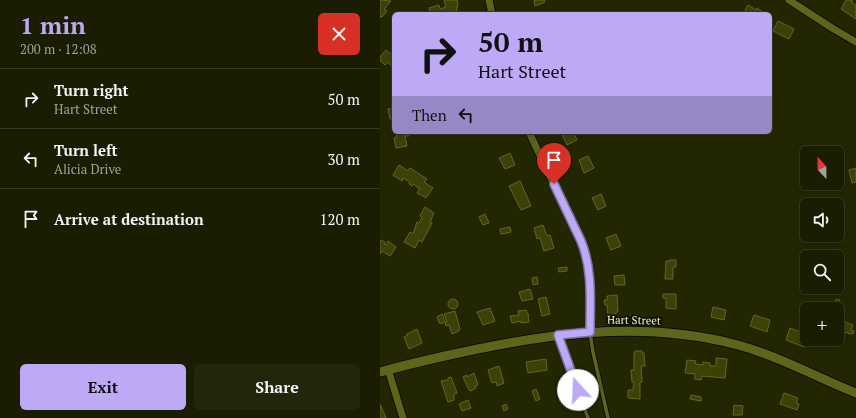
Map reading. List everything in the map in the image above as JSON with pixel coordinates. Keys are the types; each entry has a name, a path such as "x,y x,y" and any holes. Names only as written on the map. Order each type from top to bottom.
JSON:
{"street":[{"path":"489,0 492,12"},
{"path":"789,0 856,42"},
{"path":"530,134 585,251 590,281 590,332"},
{"name":"Hart Street","path":"384,370 509,342 558,335 590,332 658,332 698,337 756,350 856,393"},
{"path":"384,370 403,418"}],"lane":[{"path":"590,332 608,418"},
{"path":"558,335 588,418"}],"building":[{"path":"380,0 391,1 384,9 387,11 380,18"},
{"path":"444,0 457,0 458,7 456,7 457,12 430,12 429,8 439,5 440,9 446,7"},
{"path":"544,0 545,2 535,6 534,1"},
{"path":"846,0 853,0 851,2 856,5 856,19 841,9"},
{"path":"748,5 763,12 744,12"},
{"path":"778,21 794,29 789,39 773,31"},
{"path":"386,50 392,54 392,67 388,62 385,65 380,60 380,57"},
{"path":"392,108 392,118 390,119 388,109"},
{"path":"396,134 408,134 409,136 405,136 407,146 396,148 394,138 397,137"},
{"path":"562,134 574,134 577,140 567,145"},
{"path":"510,153 515,165 505,169 499,158"},
{"path":"588,156 594,168 584,173 579,160"},
{"path":"399,165 408,171 410,168 427,179 424,182 433,188 426,198 417,193 420,188 414,184 412,186 409,184 410,182 403,178 402,181 393,175"},
{"path":"856,168 856,182 852,183 849,170"},
{"path":"520,181 531,206 521,210 509,186"},
{"path":"601,194 606,206 598,210 592,198"},
{"path":"425,207 434,213 430,222 432,223 422,242 419,240 415,248 404,242 410,232 413,234 417,222 419,223 422,218 420,216"},
{"path":"485,214 489,223 483,225 479,217"},
{"path":"543,225 547,236 550,235 554,248 544,251 540,238 537,239 534,228"},
{"path":"510,227 511,232 501,234 500,229"},
{"path":"616,234 621,246 611,250 606,238"},
{"path":"380,240 385,242 384,244 386,245 388,241 396,247 390,256 382,251 380,254"},
{"path":"676,260 676,267 673,267 673,279 665,279 666,261"},
{"path":"567,267 567,271 559,272 558,268"},
{"path":"624,275 625,285 615,285 614,276"},
{"path":"537,277 538,284 533,285 532,278"},
{"path":"530,289 533,299 522,301 519,292"},
{"path":"663,294 676,294 676,309 666,308 666,298 663,298"},
{"path":"617,295 618,312 616,312 616,314 608,315 607,305 605,305 604,300 607,300 607,296"},
{"path":"546,297 550,314 542,316 538,299"},
{"path":"453,299 458,304 453,309 448,304"},
{"path":"836,299 840,300 839,302 835,302"},
{"path":"713,307 726,310 724,320 711,317"},
{"path":"490,308 495,321 483,325 477,312"},
{"path":"526,310 529,316 529,322 521,323 521,321 512,323 510,316 519,315 518,311"},
{"path":"455,311 460,329 452,334 449,325 446,326 445,323 447,322 444,314"},
{"path":"442,314 445,322 440,324 437,317"},
{"path":"754,315 770,320 767,332 750,326"},
{"path":"844,322 853,325 851,330 854,331 853,334 844,332"},
{"path":"790,328 800,332 800,345 786,340"},
{"path":"417,329 422,343 409,349 404,337"},
{"path":"635,351 642,351 642,353 644,353 645,366 641,366 642,382 640,382 640,399 628,398 628,390 633,390 634,382 632,382 631,370 634,370"},
{"path":"716,358 727,359 725,378 702,376 701,380 695,379 695,374 685,373 687,360 696,361 695,364 703,365 703,362 710,363 710,366 716,366"},
{"path":"546,359 547,370 528,373 526,362"},
{"path":"499,366 504,383 497,386 496,382 492,383 488,370"},
{"path":"474,373 478,385 471,391 469,390 463,377 467,375 467,377"},
{"path":"451,377 457,393 454,394 454,400 448,402 441,381 448,380 448,378"},
{"path":"536,389 540,399 536,401 532,391"},
{"path":"784,393 798,398 796,403 799,404 797,410 780,404"},
{"path":"691,395 701,397 701,401 690,399"},
{"path":"468,400 471,408 462,411 459,404"},
{"path":"380,404 386,418 380,418"},
{"path":"506,404 508,409 504,411 502,406"},
{"path":"734,405 743,406 742,415 733,415"}],"route":[{"path":"554,184 581,241 585,251 589,271 591,298 590,332 558,335 578,390"}]}
